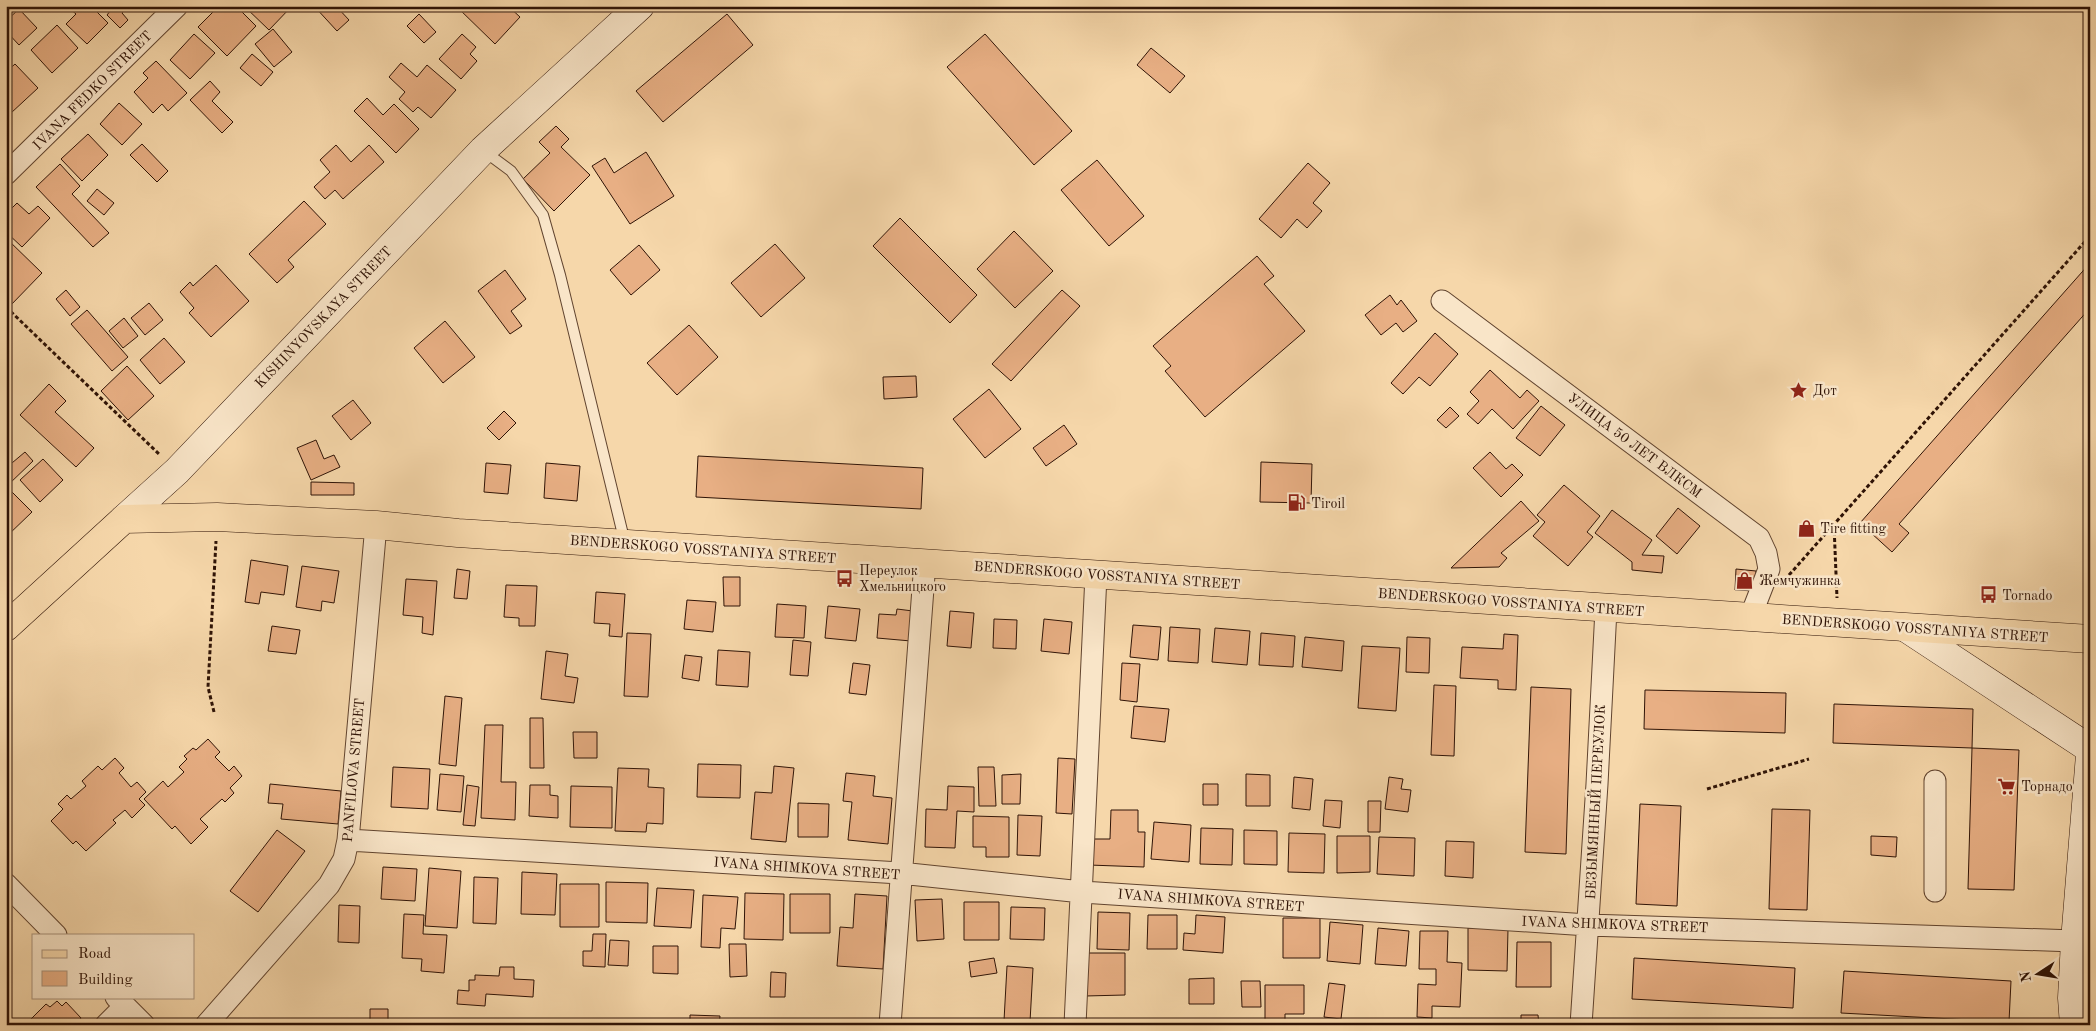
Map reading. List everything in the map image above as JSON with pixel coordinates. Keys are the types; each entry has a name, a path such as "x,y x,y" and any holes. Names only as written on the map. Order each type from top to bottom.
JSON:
{"main road":[{"name":"BENDERSKOGO VOSSTANIYA STREET","path":"124,519 217,517 376,525 458,533 2090,639"},
{"name":"KISHINYOVSKAYA STREET","path":"6,627 124,519"}],"street":[{"name":"IVANA FEDKO STREET","path":"6,174 177,6"},
{"name":"KISHINYOVSKAYA STREET","path":"124,519 176,471 483,150 640,6"},
{"name":"УЛИЦА 50 ЛЕТ ВЛКСМ","path":"1442,301 1758,538 1766,553 1769,569 1750,618"},
{"name":"PANFILOVA STREET","path":"206,1025 329,885 344,859 348,840 376,525"},
{"path":"890,1025 925,562"},
{"path":"1075,1025 1096,575"},
{"name":"БЕЗЫМЯННЫЙ ПЕРЕУЛОК","path":"1581,1025 1606,609"},
{"path":"1906,628 2090,749"},
{"path":"2074,1025 2072,998 2075,941 2090,756"},
{"path":"1935,781 1935,892"},
{"name":"IVANA SHIMKOVA STREET","path":"348,840 900,873 1082,892 1588,925 2075,941"},
{"path":"6,884 55,934"},
{"path":"106,1025 120,1002 144,1025"}],"lane":[{"path":"483,150 511,171 543,215 560,275 625,544"}],"path":[{"path":"1788,575 1834,526 2090,236"},
{"path":"6,307 176,471"},
{"path":"214,712 208,687 217,517"},
{"path":"1834,526 1839,624"},
{"path":"1707,789 1808,758"}],"building":[{"path":"91,6 108,23 87,44 66,24 76,14 68,7"},
{"path":"114,6 128,6 122,13 128,20 120,28 107,15"},
{"path":"219,6 236,6 256,26 227,56 198,27"},
{"path":"244,6 292,6 269,30"},
{"path":"314,6 336,6 349,20 337,31"},
{"path":"456,6 508,6 520,17 495,44"},
{"path":"19,9 37,28 19,45 6,31 6,21"},
{"path":"419,14 436,32 424,43 407,26"},
{"path":"727,14 753,45 663,122 636,91"},
{"path":"57,25 78,48 52,73 31,50"},
{"path":"273,29 292,52 274,67 255,44"},
{"path":"194,34 215,53 190,79 170,60"},
{"path":"462,34 476,47 470,54 477,61 461,79 439,59"},
{"path":"985,34 1072,131 1034,165 947,67"},
{"path":"1151,48 1185,76 1170,93 1137,65"},
{"path":"252,54 273,72 261,86 240,68"},
{"path":"156,61 187,93 168,111 162,104 153,113 134,92 148,78 143,73"},
{"path":"401,63 417,77 427,65 456,90 431,118 418,107 413,112 399,99 405,92 389,77"},
{"path":"15,64 38,88 11,113 6,107 6,72"},
{"path":"210,81 220,92 212,101 233,122 222,133 190,100"},
{"path":"367,98 383,115 394,104 419,129 396,153 354,111"},
{"path":"119,103 142,124 122,145 100,124"},
{"path":"556,126 569,139 561,147 590,175 554,211 523,179 550,153 539,142"},
{"path":"88,134 108,155 82,181 61,159"},
{"path":"142,144 168,171 157,182 130,155"},
{"path":"336,145 351,162 369,145 384,162 343,199 335,190 325,199 314,187 330,172 320,160"},
{"path":"646,152 674,196 630,224 592,166 605,158 614,173"},
{"path":"1097,160 1144,216 1109,246 1061,190"},
{"path":"1308,163 1330,183 1313,203 1322,211 1307,228 1297,219 1281,238 1259,219"},
{"path":"60,164 80,186 72,194 109,233 93,247 36,187"},
{"path":"97,189 114,203 104,215 87,201"},
{"path":"304,201 326,224 288,260 294,267 277,283 249,254"},
{"path":"17,203 29,214 38,206 50,218 22,247 6,232 6,214"},
{"path":"900,218 977,295 950,323 873,246"},
{"path":"1014,231 1053,271 1015,308 977,269"},
{"path":"6,238 42,273 9,307 6,304"},
{"path":"775,244 805,278 761,317 731,283"},
{"path":"639,245 660,270 631,295 610,270"},
{"path":"1257,256 1274,276 1264,284 1305,331 1205,417 1165,371 1171,366 1153,346"},
{"path":"2090,263 2090,308 1899,524 1909,533 1892,552 1860,523"},
{"path":"216,265 249,301 211,337 189,313 194,308 180,292 190,282 193,286"},
{"path":"505,270 526,299 511,311 522,326 510,334 478,291"},
{"path":"66,290 80,307 70,316 56,299"},
{"path":"1062,290 1080,306 1011,381 992,364"},
{"path":"1390,295 1397,305 1401,300 1417,321 1403,332 1396,323 1381,335 1365,315"},
{"path":"149,303 163,320 145,335 131,318"},
{"path":"87,310 128,357 112,371 71,324"},
{"path":"124,318 138,336 123,348 109,331"},
{"path":"445,321 475,357 443,383 414,348"},
{"path":"689,325 718,357 677,395 647,363"},
{"path":"1435,333 1458,354 1430,386 1419,377 1403,394 1391,383"},
{"path":"164,338 185,362 160,384 140,360"},
{"path":"127,366 154,396 128,420 101,391"},
{"path":"1490,370 1520,398 1527,390 1539,401 1513,429 1492,409 1478,424 1467,414 1479,401 1470,392"},
{"path":"916,376 917,397 884,399 883,377"},
{"path":"49,384 66,401 55,412 94,448 76,467 20,415"},
{"path":"989,389 1021,429 985,458 953,419"},
{"path":"353,400 371,423 351,440 332,416"},
{"path":"1541,406 1565,425 1540,456 1516,438"},
{"path":"1450,407 1459,416 1446,428 1437,420"},
{"path":"504,411 516,423 499,440 487,428"},
{"path":"1064,425 1077,444 1046,466 1033,448"},
{"path":"316,440 324,459 334,455 340,467 311,480 297,448"},
{"path":"25,452 33,461 8,485 6,483 6,468"},
{"path":"1490,452 1506,469 1512,464 1523,475 1501,497 1473,468"},
{"path":"698,456 923,468 921,509 696,497"},
{"path":"43,459 63,480 40,502 20,480"},
{"path":"1261,462 1312,464 1311,503 1260,502"},
{"path":"486,463 511,465 508,494 484,492"},
{"path":"546,463 580,466 577,501 544,498"},
{"path":"311,482 354,483 354,495 311,495"},
{"path":"1564,485 1600,516 1587,532 1593,537 1568,566 1533,536 1545,522 1537,515"},
{"path":"8,488 32,512 6,537 6,490"},
{"path":"1521,501 1539,521 1501,553 1507,558 1499,567 1451,568"},
{"path":"1678,508 1700,526 1677,554 1656,536"},
{"path":"1612,510 1652,540 1642,555 1664,556 1662,573 1632,570 1632,562 1595,533"},
{"path":"251,560 288,566 284,595 261,592 259,604 245,602"},
{"path":"302,566 339,571 334,603 322,601 321,611 296,607"},
{"path":"457,569 470,571 467,599 454,598"},
{"name":"Жемчужинка","path":"1736,569 1756,571 1755,591 1735,590"},
{"path":"723,577 740,577 740,606 724,606"},
{"path":"406,579 437,581 433,635 422,633 423,617 403,615"},
{"path":"506,585 537,586 535,626 519,626 519,618 504,617"},
{"path":"596,592 625,594 622,637 609,636 610,624 594,623"},
{"path":"687,600 716,602 713,632 684,629"},
{"path":"777,604 806,606 804,638 775,637"},
{"path":"828,606 860,609 856,641 825,638"},
{"path":"897,609 913,611 911,641 877,638 879,614 896,615"},
{"path":"950,611 974,613 971,648 947,646"},
{"path":"994,619 1017,620 1016,649 993,648"},
{"path":"1044,619 1072,622 1069,654 1041,651"},
{"path":"1133,625 1161,627 1158,660 1130,657"},
{"path":"272,626 300,630 296,654 268,651"},
{"path":"1170,627 1200,629 1198,663 1168,661"},
{"path":"1215,628 1250,631 1247,665 1212,662"},
{"path":"627,633 651,634 648,697 624,696"},
{"path":"1261,633 1295,636 1293,667 1259,665"},
{"path":"1504,634 1518,635 1516,690 1498,689 1498,680 1460,678 1462,647 1503,649"},
{"path":"1305,637 1344,641 1342,671 1302,667"},
{"path":"1407,637 1430,638 1429,673 1406,672"},
{"path":"793,640 811,642 808,676 790,675"},
{"path":"1362,646 1400,648 1396,711 1358,708"},
{"path":"718,650 750,652 748,687 716,685"},
{"path":"546,651 568,654 565,676 578,678 574,703 541,699"},
{"path":"685,655 702,657 699,681 682,678"},
{"path":"853,663 870,665 866,695 849,693"},
{"path":"1122,663 1140,664 1137,702 1120,700"},
{"path":"1434,685 1456,686 1454,756 1431,755"},
{"path":"1531,687 1571,689 1566,854 1525,852"},
{"path":"1645,690 1786,693 1785,733 1644,729"},
{"path":"445,696 462,698 456,766 439,764"},
{"path":"1834,704 1973,709 1972,748 1833,743"},
{"path":"1134,706 1169,709 1165,742 1131,738"},
{"path":"530,718 543,718 544,768 530,768"},
{"path":"485,725 503,725 501,782 516,782 515,820 481,818"},
{"path":"573,732 597,732 597,758 574,758"},
{"path":"208,739 220,752 215,757 229,771 234,766 242,776 230,788 234,793 225,802 222,799 200,819 208,827 191,844 175,826 172,829 144,799 163,781 168,787 184,772 179,767 187,759 184,756 193,748 196,750"},
{"path":"1972,748 2019,750 2014,890 1968,889"},
{"path":"115,758 124,768 119,773 131,787 137,782 146,792 139,799 145,805 132,818 125,810 113,820 116,823 86,851 76,841 73,844 51,821 63,809 58,804 67,795 71,799 86,786 82,781 98,766 102,770"},
{"path":"1058,758 1075,759 1072,814 1056,813"},
{"path":"698,764 741,765 740,798 697,797"},
{"path":"774,766 794,768 786,842 751,839 755,792 772,793"},
{"path":"393,767 430,769 428,809 391,807"},
{"path":"978,767 994,767 996,806 979,806"},
{"path":"618,768 649,769 648,787 664,788 663,824 647,823 646,832 615,831"},
{"path":"846,773 875,776 873,796 892,798 888,844 848,840 852,802 843,801"},
{"path":"440,774 464,776 461,812 437,810"},
{"path":"1021,774 1020,804 1002,804 1002,775"},
{"path":"1246,774 1270,775 1270,806 1246,806"},
{"path":"1294,777 1313,779 1310,810 1292,808"},
{"path":"1389,777 1403,779 1401,789 1411,790 1408,812 1385,809"},
{"path":"270,784 341,791 338,824 281,819 283,804 268,803"},
{"path":"1203,784 1218,784 1218,805 1203,805"},
{"path":"467,785 479,787 475,826 463,825"},
{"path":"530,785 550,785 550,795 558,796 558,818 529,816"},
{"path":"571,786 612,787 612,828 570,827"},
{"path":"948,786 974,787 974,812 957,811 955,848 925,847 926,809 947,810"},
{"path":"1325,800 1342,801 1340,828 1323,826"},
{"path":"1368,801 1381,801 1380,832 1368,832"},
{"path":"798,803 829,804 828,837 798,837"},
{"path":"1640,804 1681,806 1677,906 1636,904"},
{"path":"1772,809 1810,810 1807,910 1769,909"},
{"path":"1111,810 1138,810 1138,832 1145,832 1144,867 1089,865 1089,839 1110,839"},
{"path":"1018,815 1042,816 1040,856 1017,855"},
{"path":"973,816 1009,817 1009,857 986,857 986,847 973,847"},
{"path":"1154,822 1191,825 1189,862 1151,859"},
{"path":"1201,828 1233,829 1232,865 1200,864"},
{"path":"277,830 305,851 258,912 230,891"},
{"path":"1244,830 1277,831 1277,865 1244,864"},
{"path":"1289,833 1325,834 1324,873 1288,872"},
{"path":"1337,836 1370,836 1370,872 1337,873"},
{"path":"1871,836 1897,837 1896,857 1871,855"},
{"path":"1379,837 1415,838 1414,876 1377,874"},
{"path":"1446,841 1474,842 1473,878 1445,876"},
{"path":"383,867 417,869 415,901 381,899"},
{"path":"429,868 461,871 457,928 425,926"},
{"path":"522,872 557,874 555,915 521,914"},
{"path":"474,877 498,878 496,924 473,923"},
{"path":"606,882 648,883 647,923 606,922"},
{"path":"560,884 599,884 599,927 560,927"},
{"path":"657,888 694,890 691,928 654,926"},
{"path":"745,893 784,894 783,940 744,939"},
{"path":"790,894 830,894 830,933 790,933"},
{"path":"855,894 887,896 883,969 837,966 840,927 853,928"},
{"path":"703,895 738,897 735,929 721,928 720,948 701,947"},
{"path":"942,899 944,939 917,941 915,900"},
{"path":"964,902 999,902 999,940 964,940"},
{"path":"339,905 360,906 359,943 338,942"},
{"path":"1011,907 1045,908 1044,940 1010,939"},
{"path":"1098,912 1130,913 1129,950 1097,949"},
{"path":"404,914 424,915 423,934 447,935 444,973 421,971 422,959 402,958"},
{"path":"1148,915 1177,915 1177,949 1147,949"},
{"path":"1196,915 1225,917 1223,953 1183,950 1184,933 1195,934"},
{"path":"1283,918 1320,918 1320,958 1283,958"},
{"path":"1330,922 1363,925 1360,964 1327,961"},
{"path":"1378,928 1409,931 1406,966 1375,964"},
{"path":"1468,928 1508,929 1507,971 1468,970"},
{"path":"1420,931 1448,931 1447,962 1462,963 1460,1007 1432,1006 1432,1018 1417,1017 1418,984 1436,985 1436,969 1419,969"},
{"path":"593,934 606,934 605,967 583,966 583,951 592,951"},
{"path":"610,940 629,941 628,966 608,965"},
{"path":"1517,942 1551,942 1551,987 1516,987"},
{"path":"729,944 746,944 747,976 730,977"},
{"path":"653,946 678,946 678,974 653,973"},
{"path":"1084,953 1125,953 1125,995 1085,996"},
{"path":"994,958 997,973 971,977 969,962"},
{"path":"1634,958 1795,968 1793,1008 1632,999"},
{"path":"1007,966 1033,968 1030,1022 1004,1021"},
{"path":"500,967 514,967 514,979 534,980 533,997 486,994 485,1006 457,1004 458,990 469,991 469,980 475,980 475,975 499,976"},
{"path":"1844,971 2011,981 2009,1022 1841,1013"},
{"path":"771,972 786,973 785,997 770,997"},
{"path":"1214,978 1214,1004 1189,1004 1189,979"},
{"path":"1241,981 1260,981 1261,1007 1242,1007"},
{"path":"1329,983 1345,985 1341,1019 1324,1017"},
{"path":"1265,985 1304,985 1304,1014 1285,1014 1285,1025 1265,1025"},
{"path":"57,1001 62,1006 66,1002 81,1018 78,1022 80,1025 25,1025 46,1004 50,1007"},
{"path":"370,1009 388,1009 388,1025 370,1025"},
{"path":"690,1015 720,1016 719,1025 690,1025"},
{"path":"1521,1015 1538,1015 1539,1025 1521,1025"},
{"path":"461,1022 486,1023 486,1025 461,1025"}],"place":[{"name":"Дот","path":"1799,390"},
{"name":"Tiroil","path":"1297,503"},
{"name":"Tire fitting","path":"1806,528"},
{"name":"Переулок Хмельницкого","path":"845,578"},
{"name":"Жемчужинка","path":"1745,580"},
{"name":"Tornado","path":"1988,595"},
{"name":"Торнадо","path":"2007,786"}]}
